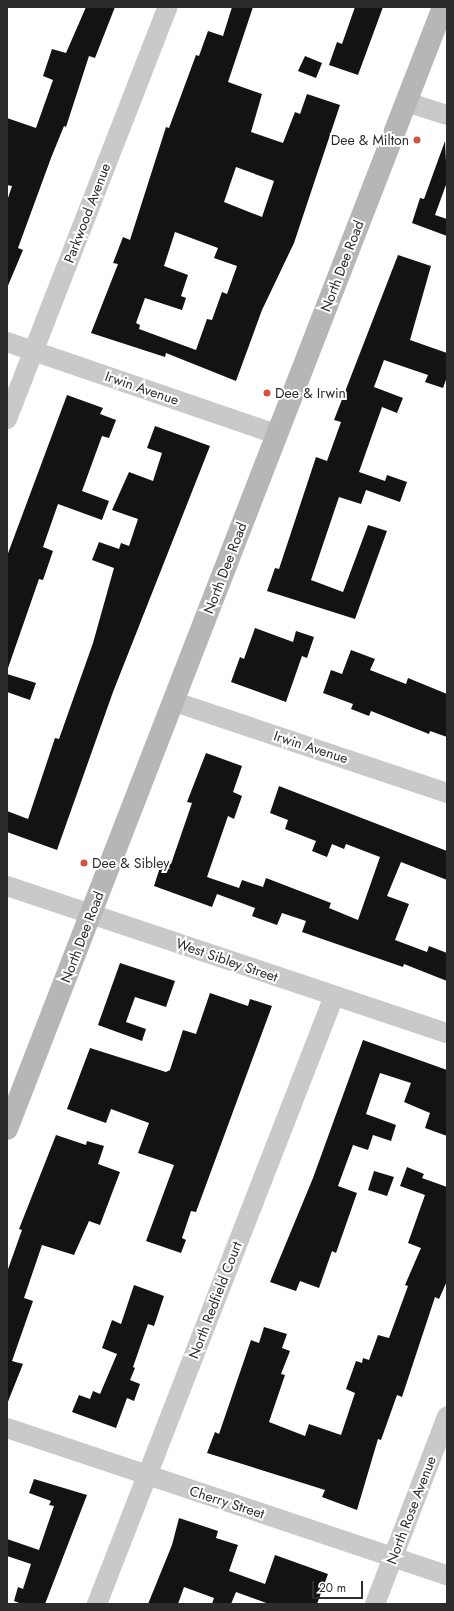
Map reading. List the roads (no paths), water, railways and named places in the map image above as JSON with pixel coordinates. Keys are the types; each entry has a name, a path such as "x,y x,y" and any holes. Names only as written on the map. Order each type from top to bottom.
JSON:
{"main road":[{"name":"North Dee Road","path":"7,1129 175,702 276,434 443,7"}],"street":[{"name":"Parkwood Avenue","path":"7,419 168,7"},
{"path":"406,102 447,115"},
{"name":"Irwin Avenue","path":"7,342 276,434"},
{"name":"Irwin Avenue","path":"175,702 447,793"},
{"name":"West Sibley Street","path":"7,886 447,1033"},
{"name":"North Redfield Court","path":"97,1604 334,996"},
{"name":"North Rose Avenue","path":"375,1604 447,1416"},
{"name":"Cherry Street","path":"7,1428 447,1575"}],"place":[{"name":"Dee & Milton","path":"417,140"},
{"name":"Dee & Irwin","path":"267,393"},
{"name":"Dee & Sibley","path":"84,863"}]}
